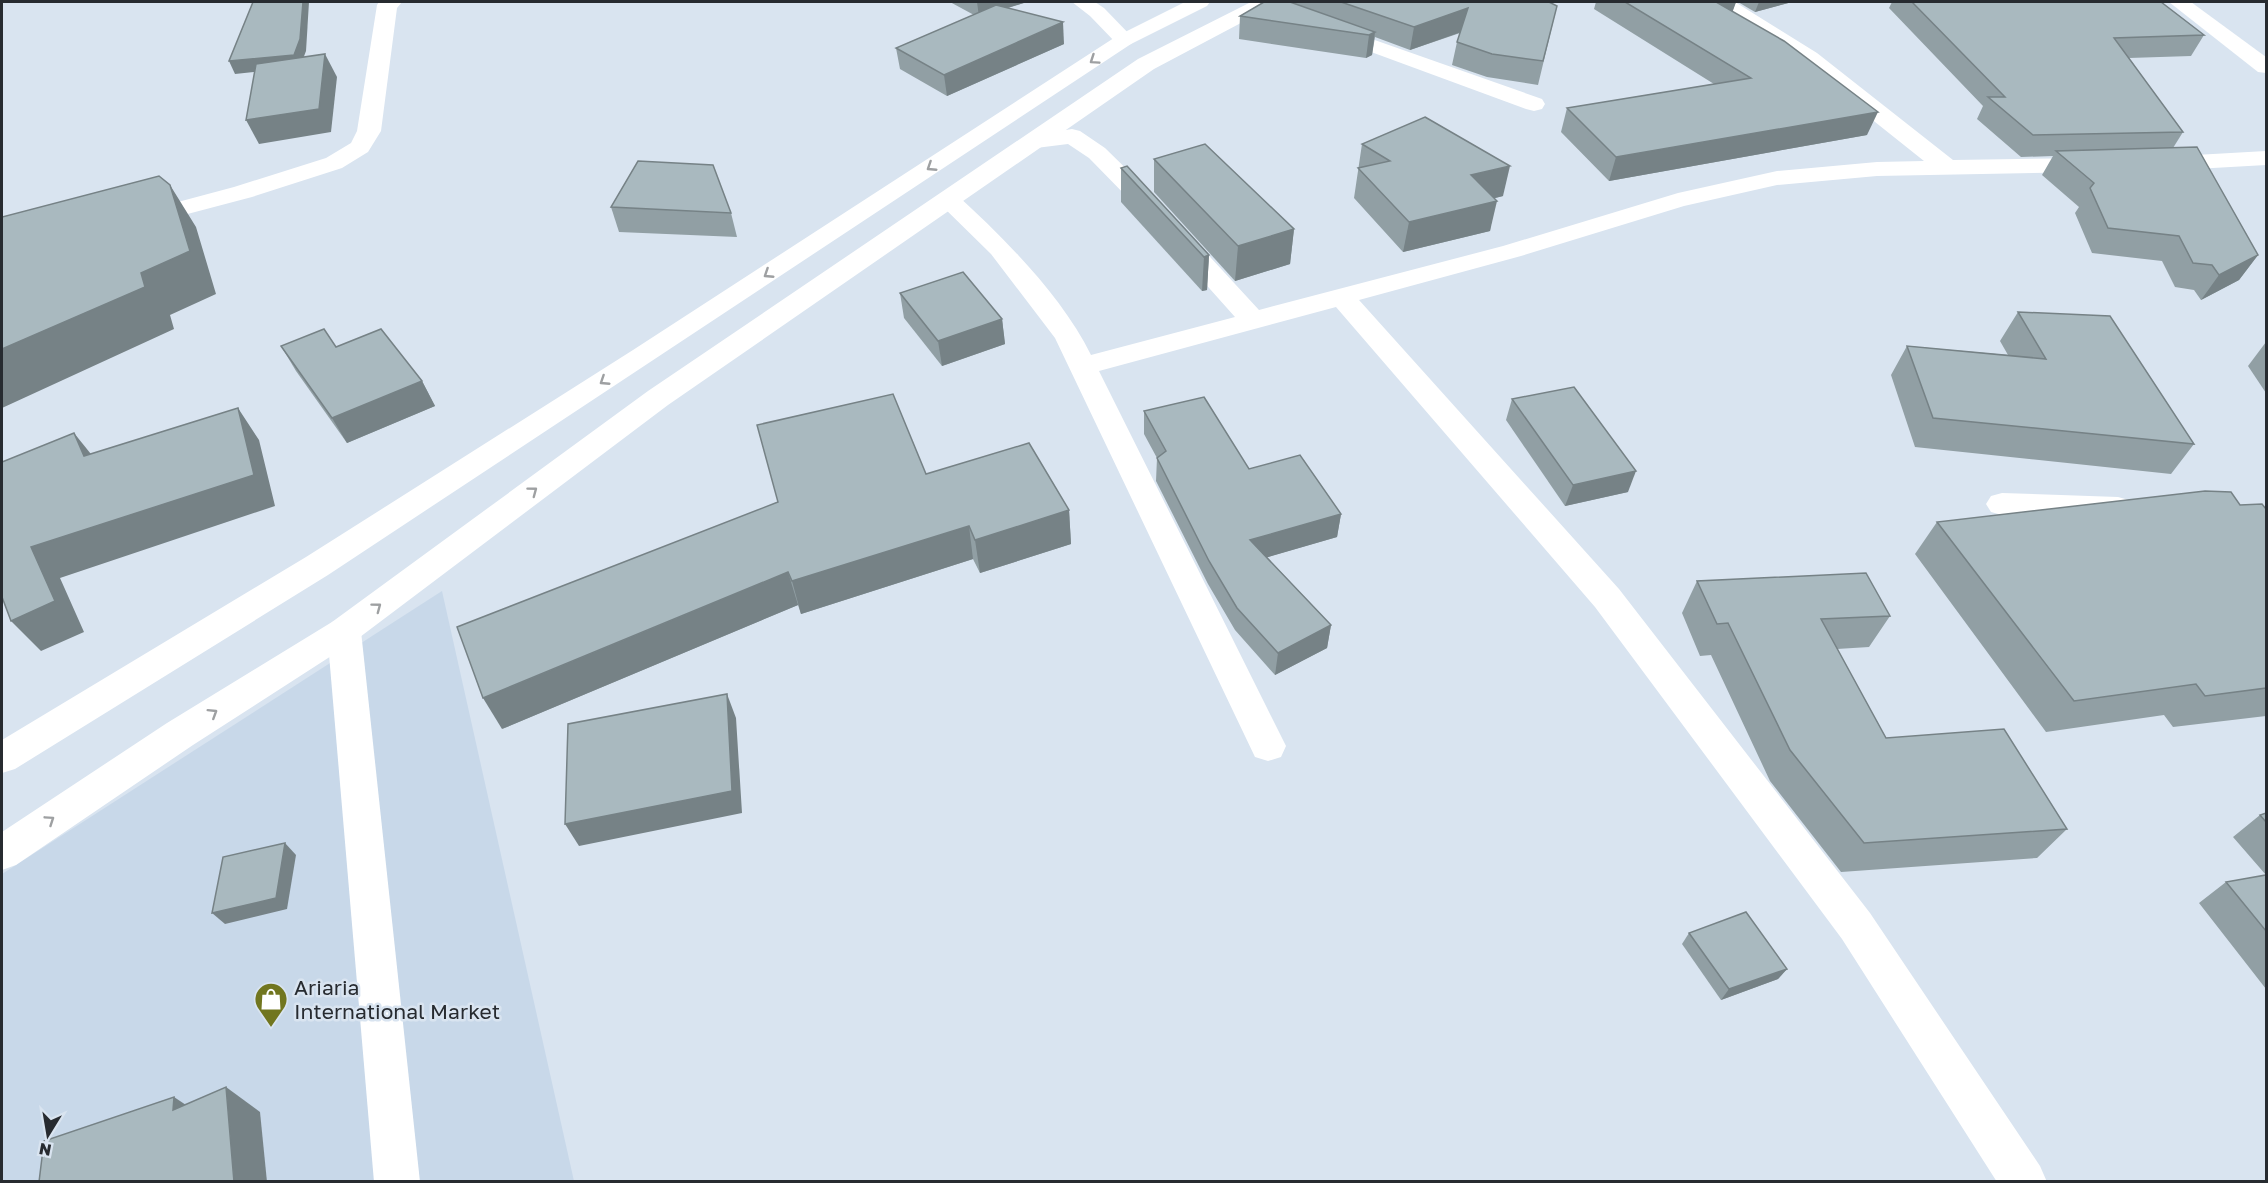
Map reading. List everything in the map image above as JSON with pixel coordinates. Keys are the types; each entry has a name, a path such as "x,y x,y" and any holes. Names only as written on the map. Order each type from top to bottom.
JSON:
{"street":[{"path":"121,225 243,192 334,163 360,147 369,131 387,5 392,2"},
{"path":"1082,2 1097,12 1124,40"},
{"path":"2,758 327,560 643,356 1124,40 1200,2"},
{"path":"1722,2 1809,58 1945,166"},
{"path":"2179,2 2266,67"},
{"path":"2,853 180,734 344,631 658,398 1146,64 1269,6"},
{"path":"1314,25 1534,104"},
{"path":"1036,141 1072,136 1097,153 1143,199 1254,321"},
{"path":"1084,366 1512,251 1678,200 1777,178 1877,168 2125,164 2266,158"},
{"path":"948,200 1000,249 1068,336 1268,746"},
{"path":"1342,297 1607,598 1856,926 2024,1182"},
{"path":"2002,504 2151,509"},
{"path":"344,631 397,1182"}],"shaded area":[{"name":"Ariaria International Market","path":"442,591 574,1181 2,1182 2,874"}],"building":[{"path":"253,2 303,2 300,39 294,55 229,61"},
{"path":"1264,2 1290,2 1375,32 1369,35 1240,16"},
{"path":"1341,2 1549,2 1557,6 1543,61 1492,54 1457,42 1468,8 1414,27"},
{"path":"1625,2 1716,2 1784,41 1878,112 1616,157 1567,108 1751,78"},
{"path":"1912,2 2161,2 2204,35 2114,38 2183,132 2033,135 1988,97 2005,97"},
{"path":"996,5 1063,22 944,75 896,48"},
{"path":"325,54 319,109 246,120 256,64"},
{"path":"1425,117 1510,166 1471,175 1497,201 1409,222 1358,168 1390,161 1362,144"},
{"path":"1205,144 1294,229 1238,246 1154,159"},
{"path":"2197,147 2258,255 2219,275 2212,265 2193,263 2179,236 2108,228 2090,188 2094,183 2056,151"},
{"path":"638,161 713,165 731,213 611,207"},
{"path":"1127,166 1209,255 1204,257 1121,168"},
{"path":"159,176 170,185 190,251 141,273 145,287 2,349 2,217"},
{"path":"963,272 1002,319 938,341 900,293"},
{"path":"2018,312 2110,316 2194,444 1933,418 1907,346 2046,359"},
{"path":"324,329 336,347 381,329 422,381 332,418 281,346"},
{"path":"1574,387 1636,471 1573,485 1512,399"},
{"path":"893,394 926,474 1029,443 1069,510 975,540 969,526 792,581 788,572 483,698 457,627 778,502 757,425"},
{"path":"1204,397 1249,469 1300,455 1341,514 1250,540 1331,625 1278,653 1237,608 1209,561 1157,458 1166,451 1144,411"},
{"path":"238,408 254,475 31,547 55,601 11,621 2,597 2,462 74,433 84,456"},
{"path":"2205,491 2231,492 2240,505 2262,504 2266,509 2266,688 2205,696 2196,684 2074,701 1937,522"},
{"path":"1866,573 1890,616 1821,619 1886,738 2004,729 2067,829 1864,843 1790,750 1728,623 1717,624 1697,581"},
{"path":"727,694 732,791 565,824 568,724"},
{"path":"2266,813 2266,822 2260,815"},
{"path":"285,843 276,898 212,913 223,857"},
{"path":"2266,875 2266,931 2226,882"},
{"path":"1746,912 1787,969 1729,989 1689,933"},
{"path":"226,1087 234,1182 39,1182 44,1141 174,1097 173,1110"}],"place":[{"name":"Ariaria International Market","path":"271,1028"}]}
